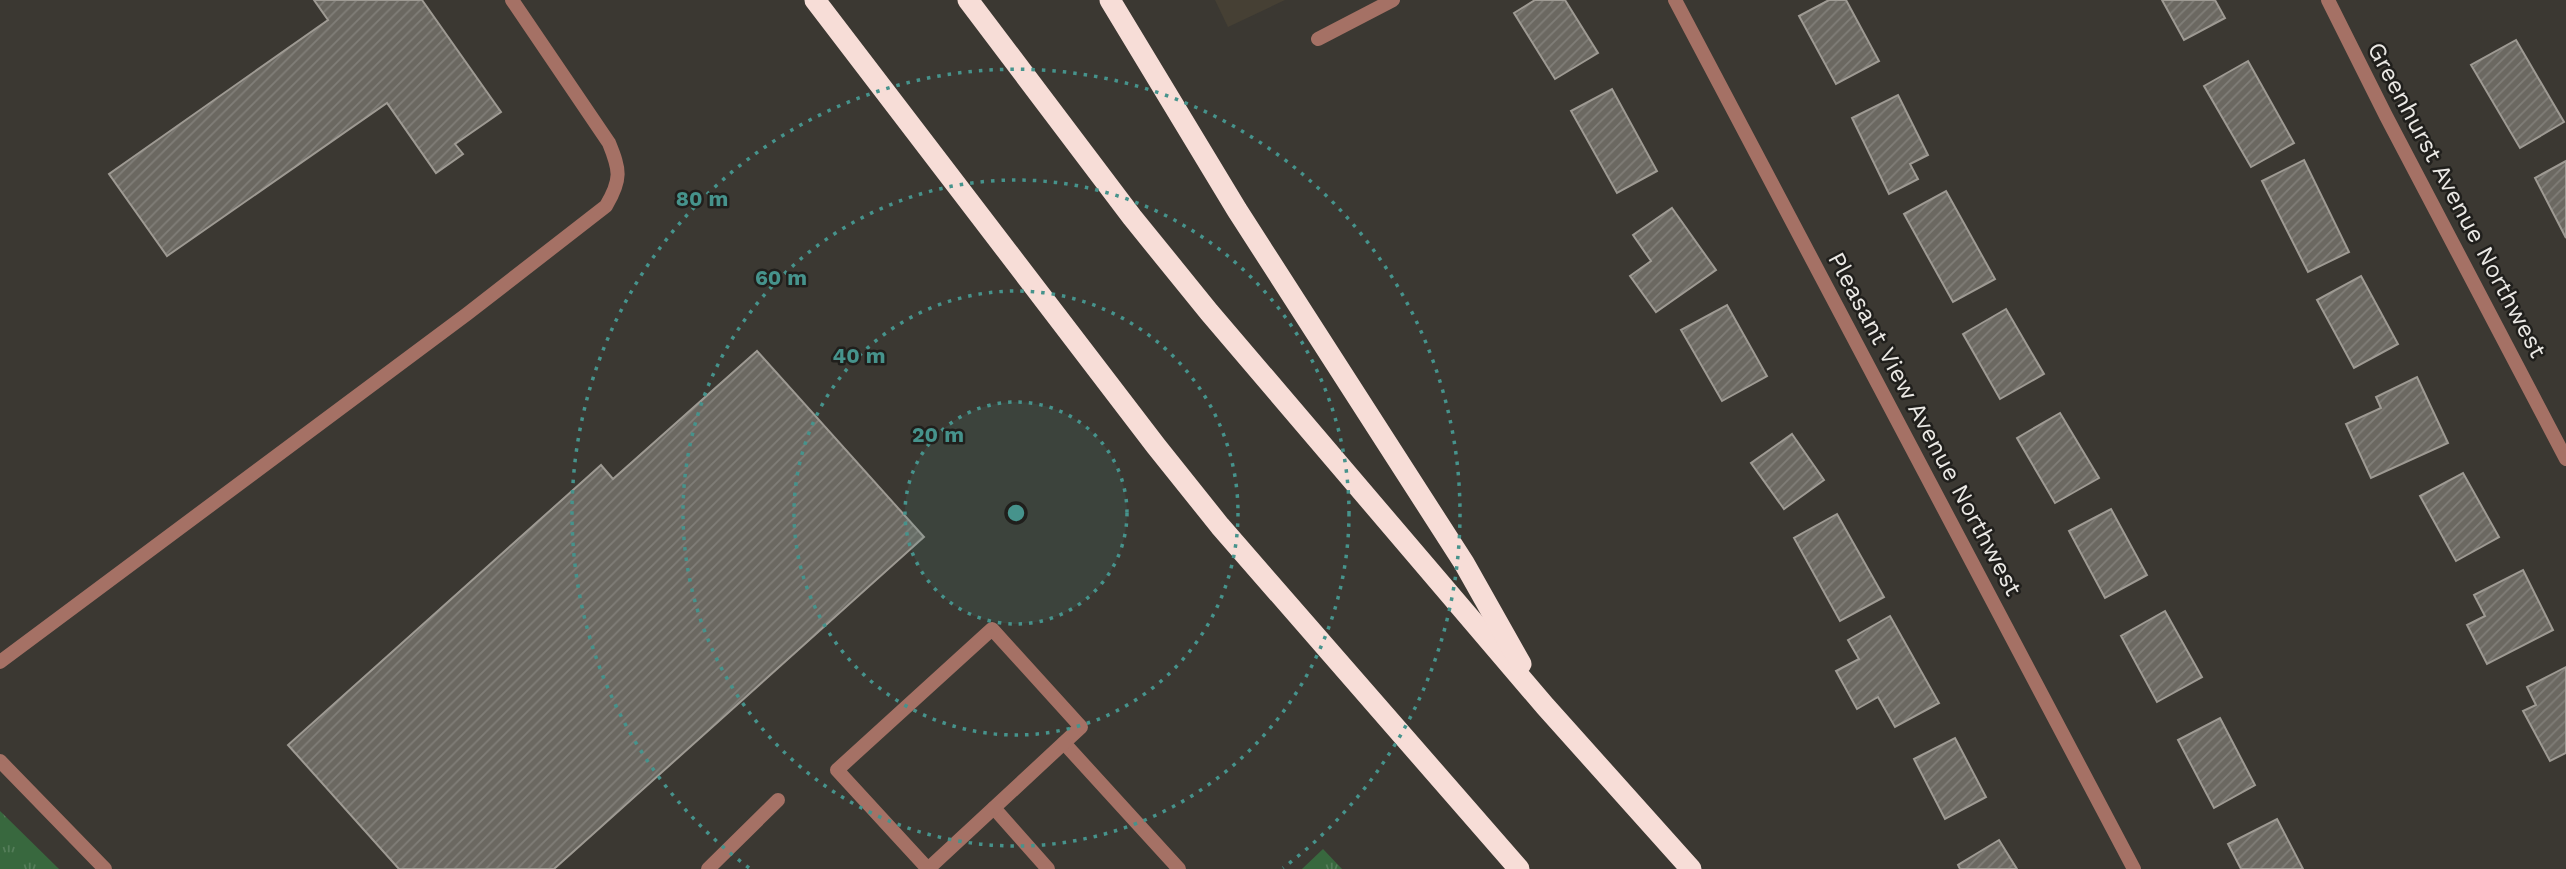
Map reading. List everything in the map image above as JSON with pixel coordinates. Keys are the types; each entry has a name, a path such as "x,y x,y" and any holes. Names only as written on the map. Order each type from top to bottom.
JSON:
{"highway":[{"path":"805,0 836,30"},
{"path":"815,0 1220,526 1519,869"},
{"path":"968,0 1132,217 1200,302 1545,706 1691,869"},
{"path":"1111,0 1237,209 1464,563 1545,706"}],"street":[{"path":"0,662 467,314 606,206 617,188 619,167 609,143 512,0"},
{"path":"1318,39 1393,0"},
{"name":"Pleasant View Avenue Northwest","path":"1675,0 2134,869"},
{"name":"Greenhurst Avenue Northwest","path":"2328,0 2566,459"},
{"path":"992,629 1081,727 994,808 928,869 837,769 992,629"},
{"path":"1064,743 1179,869"},
{"path":"0,761 105,869"},
{"path":"708,869 778,800"},
{"path":"994,808 1048,869"}],"shaded area":[{"path":"1215,0 1285,0 1228,27"}],"green space":[{"path":"0,811 59,869 0,869"},
{"path":"1323,849 1342,869 1302,869"}],"building":[{"path":"314,0 422,0 501,112 455,144 463,154 436,173 387,103 167,256 109,174 328,20"},
{"path":"1535,0 1565,0 1598,53 1555,79 1514,13"},
{"path":"1829,0 1846,0 1879,61 1836,84 1799,16"},
{"path":"2162,0 2215,0 2225,18 2184,40"},
{"path":"2516,40 2564,122 2520,148 2471,65"},
{"path":"2248,61 2294,143 2251,167 2204,86"},
{"path":"1612,89 1657,171 1617,193 1571,111"},
{"path":"1898,95 1928,155 1910,164 1918,179 1889,194 1852,118"},
{"path":"2304,160 2349,252 2308,272 2262,181"},
{"path":"2566,161 2566,238 2535,178"},
{"path":"1946,191 1995,279 1953,302 1904,214"},
{"path":"1672,208 1716,270 1656,312 1630,276 1651,261 1633,235"},
{"path":"2361,276 2398,344 2354,368 2317,300"},
{"path":"1727,305 1767,376 1722,401 1681,330"},
{"path":"2006,309 2044,374 2000,399 1963,334"},
{"path":"757,351 924,537 554,869 399,869 288,745 601,465 613,479"},
{"path":"2417,377 2448,443 2371,478 2346,424 2381,408 2376,397"},
{"path":"2060,413 2099,478 2055,503 2017,438"},
{"path":"1792,434 1824,480 1784,509 1751,463"},
{"path":"2463,473 2499,537 2456,561 2420,496"},
{"path":"2111,509 2147,575 2105,598 2069,531"},
{"path":"1837,514 1884,597 1840,621 1794,538"},
{"path":"2523,570 2553,630 2487,664 2467,625 2485,616 2474,595"},
{"path":"2165,611 2202,677 2157,702 2121,636"},
{"path":"1890,616 1939,703 1895,727 1878,697 1857,709 1836,671 1859,659 1848,640"},
{"path":"2566,667 2566,753 2550,761 2523,711 2536,705 2527,687"},
{"path":"2220,718 2255,785 2214,808 2178,740"},
{"path":"1955,738 1986,797 1945,819 1914,759"},
{"path":"2277,819 2303,869 2241,869 2228,844"},
{"path":"1999,840 2017,869 1960,869 1958,865"}]}
